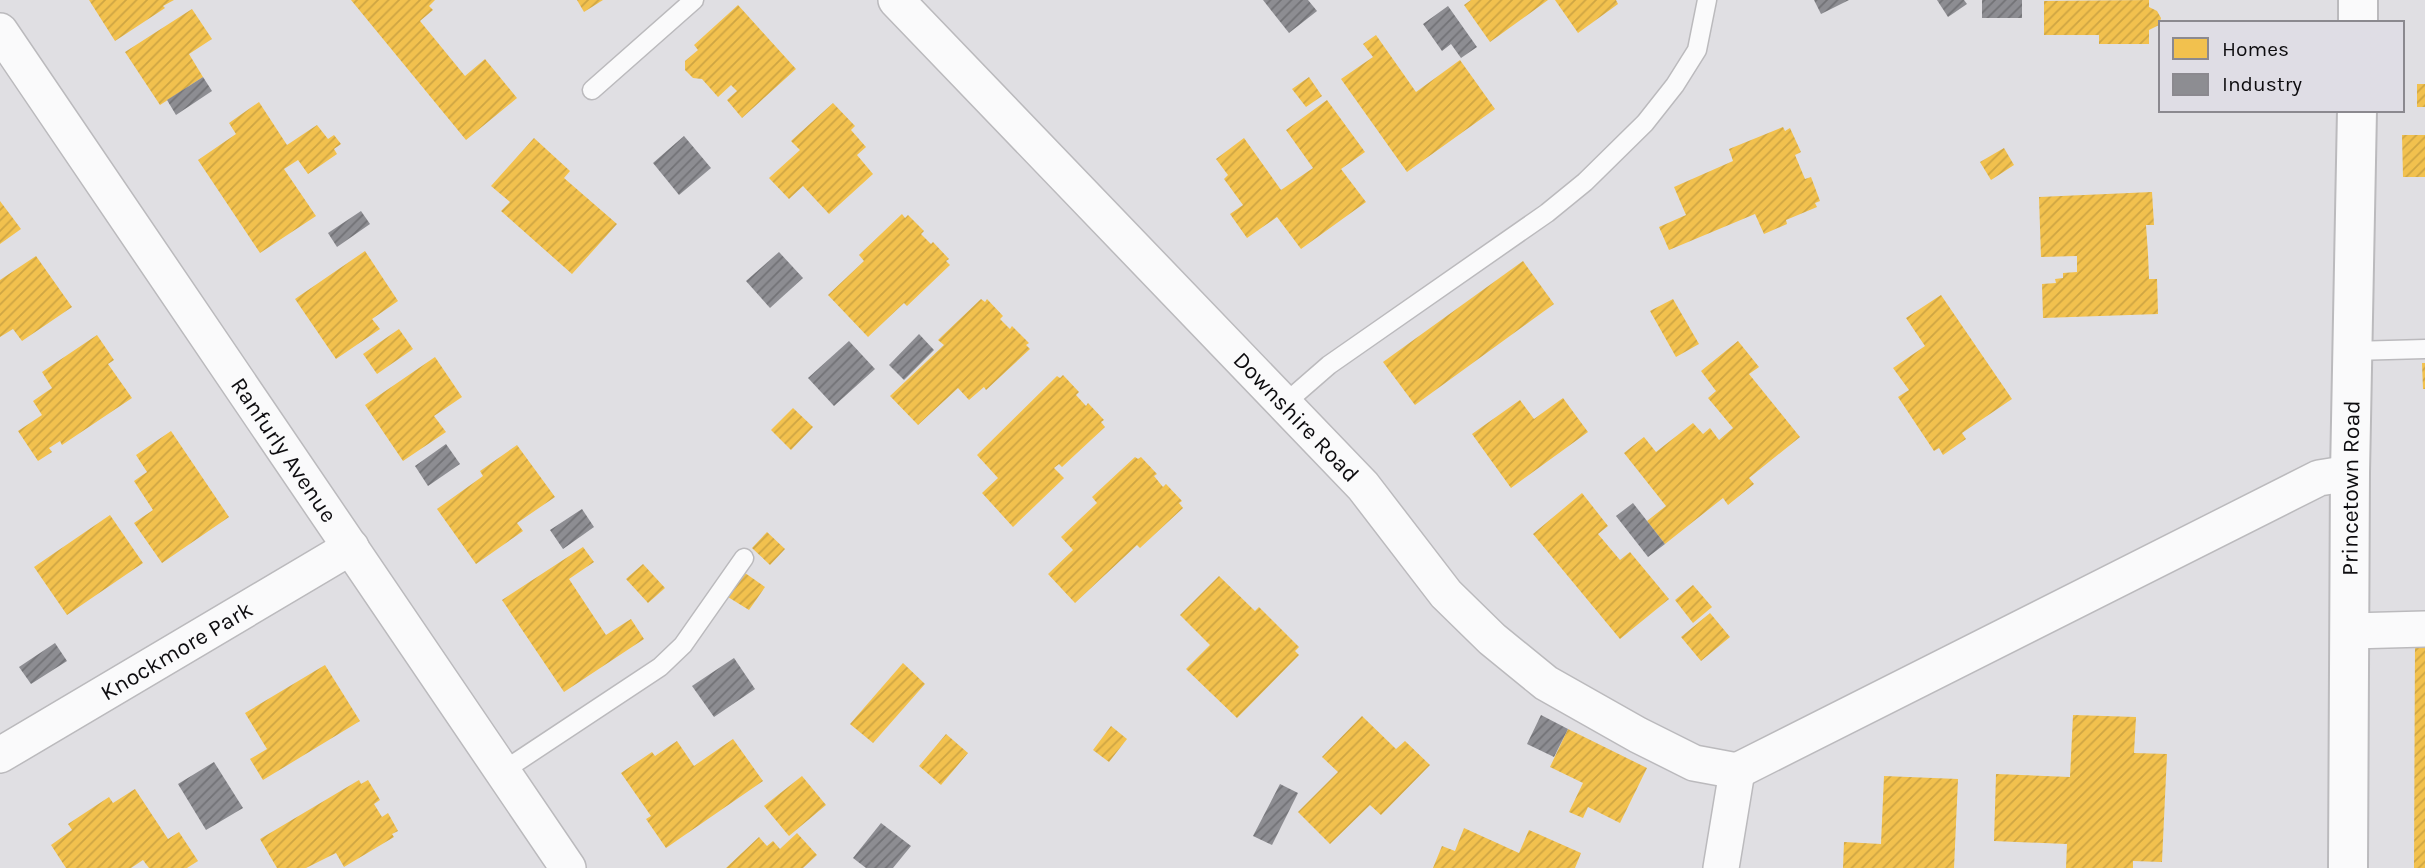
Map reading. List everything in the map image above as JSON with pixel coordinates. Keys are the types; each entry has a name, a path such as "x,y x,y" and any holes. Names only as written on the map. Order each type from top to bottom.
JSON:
{"street":[{"name":"Downshire Road","path":"896,0 1363,486 1446,594 1492,639 1546,683 1638,735 1694,762 1737,771"},
{"path":"2358,0 2358,21"},
{"name":"Ranfurly Avenue","path":"0,31 568,868"},
{"name":"Princetown Road","path":"2348,868 2350,473 2357,112"},
{"path":"1721,868 1737,771 2319,478 2350,473"},
{"name":"Knockmore Park","path":"0,755 351,547"},
{"path":"2351,631 2425,629"}],"lane":[{"path":"593,90 694,0"},
{"path":"1283,405 1329,365 1547,213 1585,182 1645,123 1675,85 1697,50 1707,0"},
{"path":"2352,351 2425,349"},
{"path":"503,771 660,667 683,645 744,558"}],"building: Homes":[{"path":"89,0 174,0 115,41"},
{"path":"351,0 435,0 429,6 433,10 420,21 465,76 485,59 517,98 466,140"},
{"path":"577,0 603,0 584,12"},
{"path":"1471,0 1548,0 1490,42 1464,5"},
{"path":"1555,0 1616,0 1618,4 1578,33"},
{"path":"2149,0 2149,7 2157,11 2161,18 2159,25 2149,30 2149,44 2099,44 2099,35 2044,35 2044,1"},
{"path":"738,5 796,69 742,118 727,100 737,91 731,85 718,97 702,79 693,78 685,70 685,61 698,50 694,45"},
{"path":"192,9 212,39 189,54 203,77 160,105 125,52"},
{"path":"1376,35 1416,92 1460,60 1495,109 1407,172 1341,79 1373,57 1363,44"},
{"path":"1309,77 1322,96 1306,107 1292,89"},
{"path":"2417,84 2425,84 2425,107 2417,107"},
{"path":"1327,100 1365,152 1341,169 1366,202 1301,249 1277,217 1247,238 1230,214 1243,205 1224,179 1228,175 1216,159 1244,138 1281,190 1313,168 1286,130"},
{"path":"259,102 287,145 317,125 328,139 334,135 341,144 334,149 337,154 308,174 298,160 284,169 316,216 260,253 198,160 236,134 229,123"},
{"path":"833,103 855,126 851,130 866,147 857,155 873,174 829,214 803,186 789,199 769,178 800,150 791,141"},
{"path":"1783,127 1785,131 1790,128 1801,152 1795,155 1805,179 1811,177 1820,201 1815,203 1817,207 1786,220 1787,224 1764,234 1755,214 1669,250 1659,227 1686,215 1674,187 1733,161 1729,149"},
{"path":"2402,135 2425,135 2425,177 2403,177"},
{"path":"534,138 570,171 564,178 617,224 572,274 501,211 510,202 491,186"},
{"path":"2004,148 2014,165 1991,180 1980,162"},
{"path":"2152,192 2154,225 2146,225 2149,279 2157,279 2158,314 2043,318 2042,284 2056,283 2055,279 2063,278 2063,273 2077,272 2077,256 2041,257 2039,197"},
{"path":"0,201 21,229 0,244"},
{"path":"902,214 905,218 908,215 924,231 921,234 949,259 946,261 950,265 907,306 904,303 868,337 828,295 864,261 859,255"},
{"path":"365,251 398,301 372,319 380,329 336,359 295,299"},
{"path":"36,256 72,307 22,341 13,329 0,337 0,280"},
{"path":"1523,261 1554,304 1415,405 1383,362"},
{"path":"1941,295 2012,399 1962,433 1966,439 1943,455 1939,448 1934,451 1898,397 1909,390 1893,368 1925,346 1906,318"},
{"path":"981,299 985,302 987,299 1003,316 1000,319 1010,329 1012,326 1029,343 1026,345 1030,349 986,390 984,387 969,400 958,388 918,425 890,396 944,345 938,340"},
{"path":"1673,299 1699,344 1676,357 1650,311"},
{"path":"399,329 413,349 377,374 363,354"},
{"path":"97,335 114,360 108,364 132,398 62,445 60,441 49,448 52,452 38,461 18,431 42,415 33,401 52,388 42,372"},
{"path":"1738,341 1759,367 1749,374 1800,437 1749,478 1754,484 1728,505 1723,498 1665,544 1647,521 1666,506 1624,453 1644,437 1656,452 1693,423 1703,434 1710,428 1719,440 1733,428 1708,398 1716,391 1701,371"},
{"path":"435,357 462,397 434,416 446,432 403,461 365,405"},
{"path":"2422,363 2425,363 2425,389 2423,389"},
{"path":"1063,375 1079,392 1076,395 1086,406 1088,403 1104,420 1101,422 1105,427 1062,467 1059,464 1054,468 1064,478 1013,527 982,493 998,478 977,455 1057,376 1060,378"},
{"path":"1563,398 1588,432 1511,488 1472,434 1520,400 1534,419"},
{"path":"793,408 813,427 791,450 771,430"},
{"path":"171,431 229,517 162,563 134,523 153,510 134,481 147,472 136,455"},
{"path":"517,445 555,497 517,523 523,531 476,564 437,509 483,476 480,471"},
{"path":"1135,457 1141,457 1157,474 1154,476 1163,487 1166,484 1182,501 1179,503 1183,508 1140,548 1137,545 1075,603 1048,574 1073,550 1061,537 1097,503 1092,497"},
{"path":"1582,493 1608,526 1598,534 1620,560 1630,552 1669,599 1620,639 1533,534"},
{"path":"110,515 143,563 67,615 34,567"},
{"path":"767,532 785,549 770,565 752,548"},
{"path":"583,547 594,562 569,579 606,635 631,619 644,639 564,692 502,600"},
{"path":"643,564 665,588 648,603 626,579"},
{"path":"745,573 765,587 749,610 728,597"},
{"path":"1219,576 1255,611 1259,607 1299,647 1295,651 1299,655 1237,718 1186,669 1210,645 1180,615"},
{"path":"1693,585 1712,607 1693,623 1675,600"},
{"path":"1710,613 1730,637 1701,661 1681,637"},
{"path":"2415,645 2425,645 2425,868 2414,868"},
{"path":"903,663 925,684 873,743 850,724"},
{"path":"325,665 360,721 263,780 250,759 267,749 245,713"},
{"path":"2073,715 2136,717 2134,753 2167,754 2162,862 2133,861 2133,868 2066,868 2067,844 1994,841 1996,774 2070,777"},
{"path":"1362,716 1396,749 1405,741 1430,765 1381,815 1370,805 1330,844 1298,812 1338,772 1322,757"},
{"path":"1111,726 1127,739 1109,762 1093,750"},
{"path":"1568,729 1647,768 1620,823 1588,807 1583,818 1569,812 1583,783 1550,767"},
{"path":"946,734 968,753 941,785 919,766"},
{"path":"733,739 763,781 666,848 646,819 651,816 621,773 652,752 655,756 677,741 694,766"},
{"path":"802,776 826,805 789,836 764,806"},
{"path":"1884,776 1958,779 1954,868 1843,868 1844,842 1881,844"},
{"path":"359,780 361,784 368,780 380,800 374,804 382,817 388,813 398,831 392,834 394,837 344,867 336,853 306,868 277,868 260,839"},
{"path":"135,789 168,839 179,832 198,861 187,868 149,868 143,860 131,868 66,868 51,845 72,830 68,824 109,797 113,803"},
{"path":"1464,828 1519,853 1529,830 1581,853 1575,868 1433,868 1442,846 1455,851"},
{"path":"797,833 817,855 803,868 726,868 759,837 767,846 773,841 780,849"}],"building: Industry":[{"path":"1263,0 1308,0 1317,11 1289,33"},
{"path":"1814,0 1849,0 1821,14"},
{"path":"1937,0 1964,0 1967,4 1948,17"},
{"path":"1982,0 2022,0 2022,18 1982,18"},
{"path":"1448,6 1477,47 1461,58 1451,44 1442,51 1423,24"},
{"path":"203,77 212,91 176,115 167,100"},
{"path":"684,136 711,168 679,195 653,163"},
{"path":"361,211 370,224 337,247 328,233"},
{"path":"779,252 803,278 770,308 746,281"},
{"path":"919,334 934,350 904,380 889,365"},
{"path":"849,341 875,369 834,406 808,378"},
{"path":"446,444 460,464 428,486 415,466"},
{"path":"1633,503 1665,544 1648,557 1616,516"},
{"path":"582,509 594,527 563,549 550,530"},
{"path":"55,643 67,661 31,684 19,667"},
{"path":"734,658 755,689 714,717 692,686"},
{"path":"1541,715 1568,729 1554,757 1527,744"},
{"path":"214,762 243,808 206,830 178,784"},
{"path":"1280,784 1298,793 1272,845 1253,836"},
{"path":"881,823 911,846 893,868 866,868 853,858"}]}
